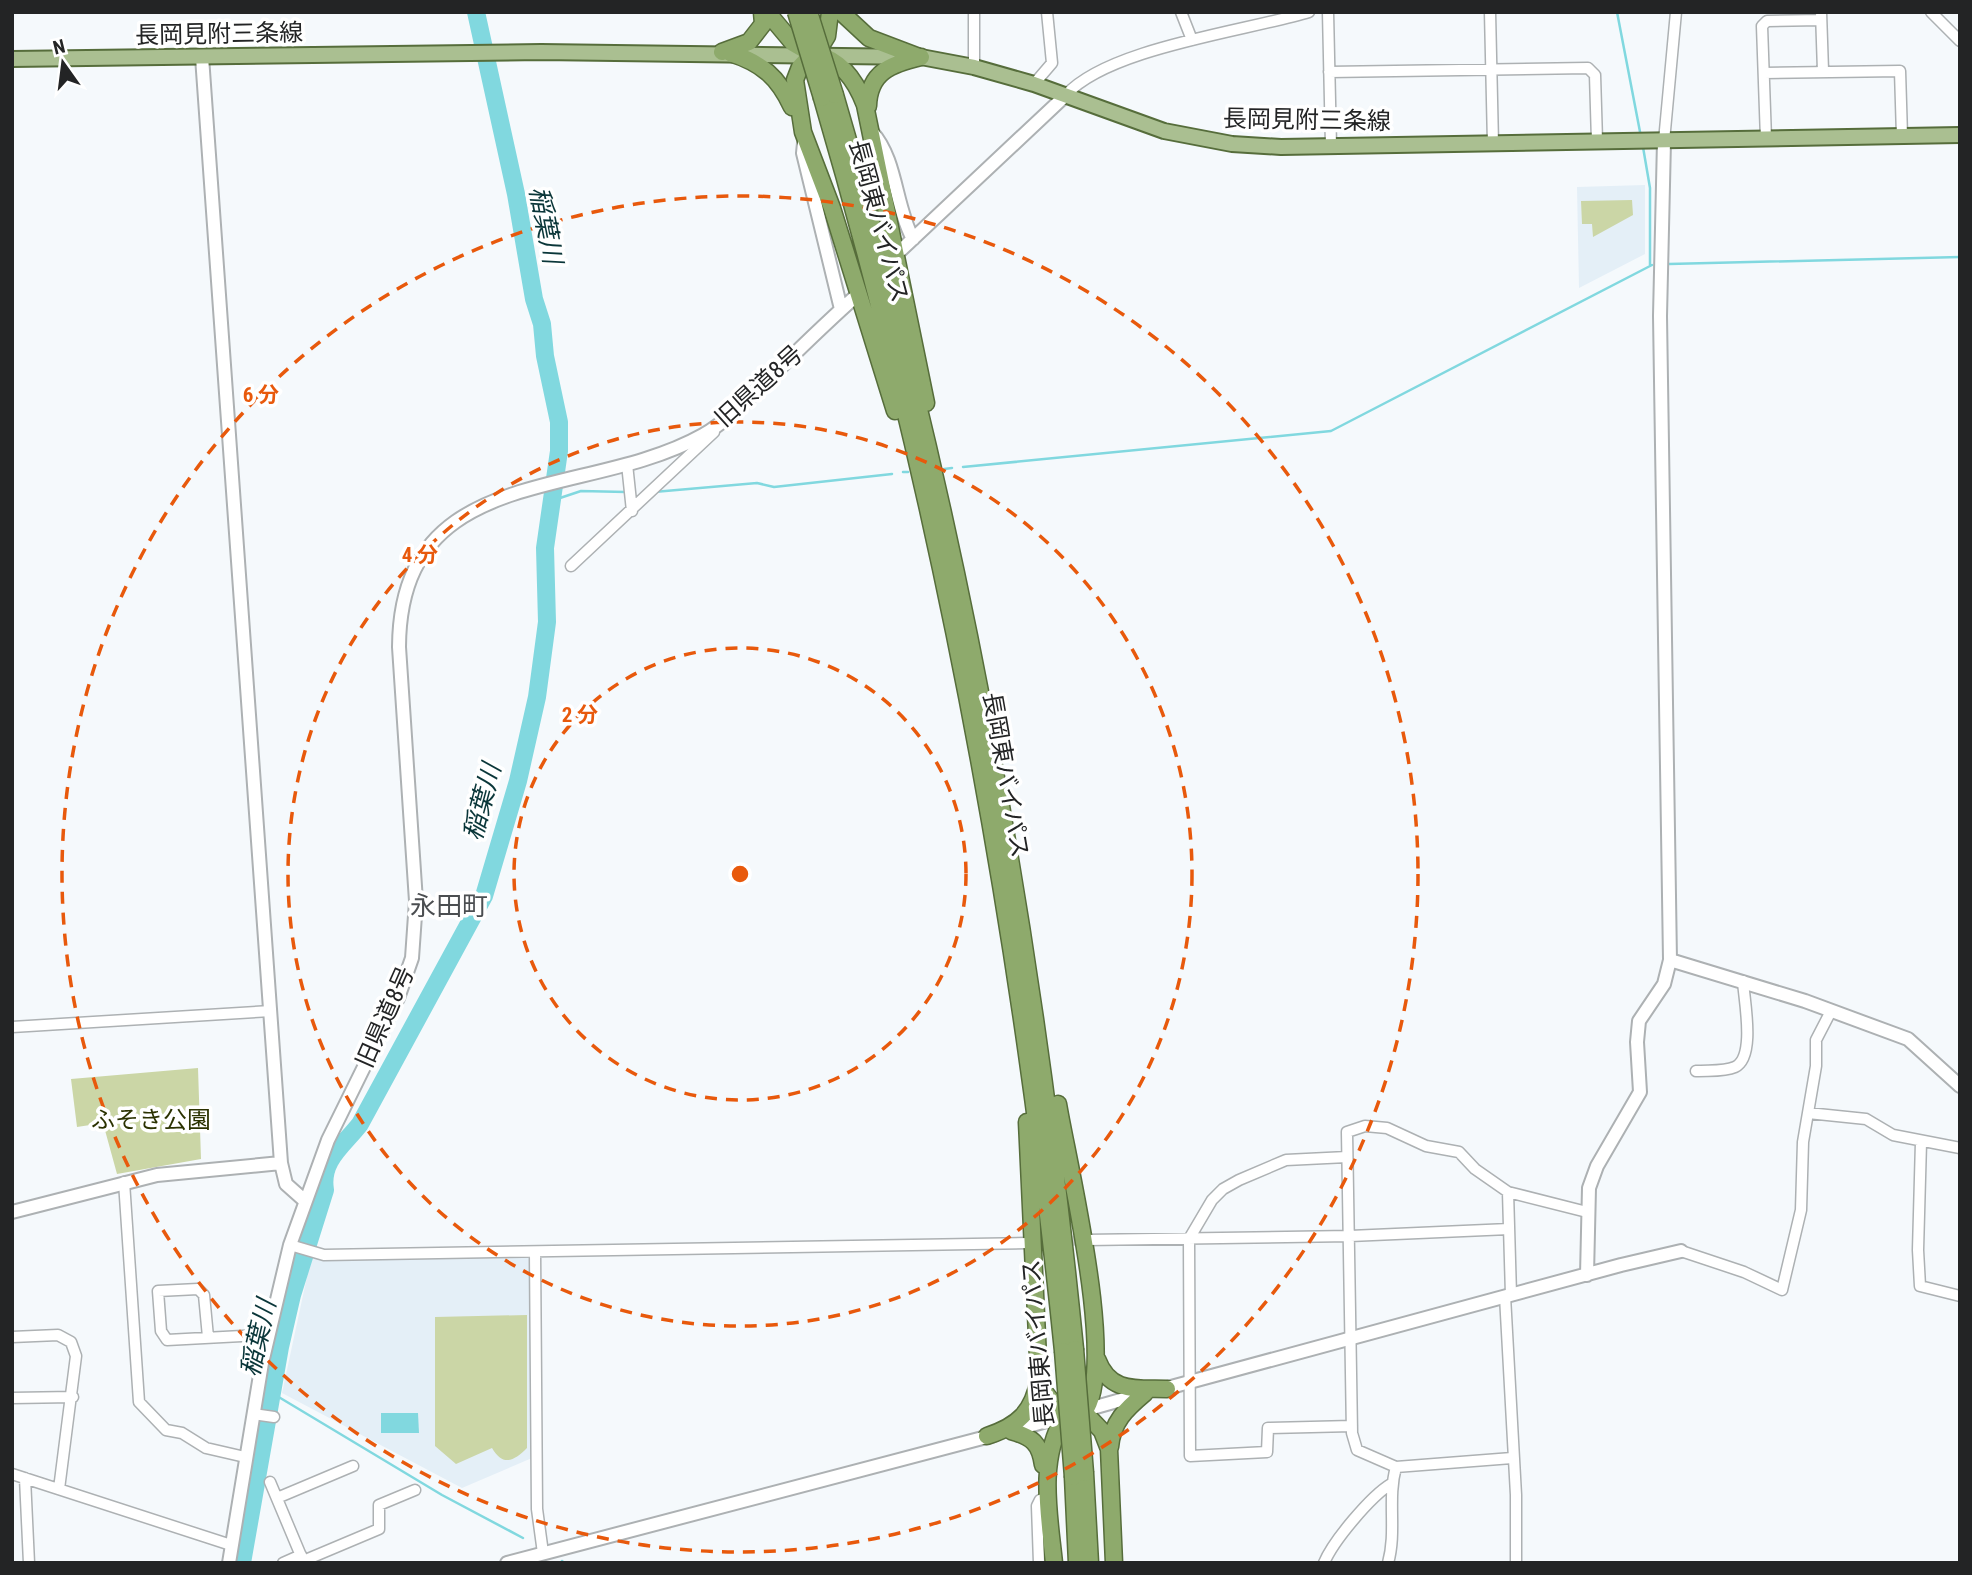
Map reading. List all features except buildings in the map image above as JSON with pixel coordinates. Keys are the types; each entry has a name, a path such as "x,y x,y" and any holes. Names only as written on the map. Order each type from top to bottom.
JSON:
{"highway":[{"path":"725,53 754,38 763,23 765,12"},
{"path":"765,12 793,43 814,54 834,60 854,81 871,126"},
{"name":"長岡東バイパス","path":"796,12 829,96 867,206 936,480 989,734 1016,889 1053,1148 1079,1475 1090,1563"},
{"name":"長岡東バイパス","path":"809,12 956,634 998,859 1069,1350"},
{"path":"804,135 795,80 800,67 827,36 830,12"},
{"path":"841,12 869,38 921,57"},
{"path":"725,53 750,60 772,74 785,93 832,208 902,437 918,468"},
{"path":"921,57 893,65 876,77 869,91 871,126 930,425 936,480"},
{"path":"987,1436 1007,1430 1025,1416 1034,1400 1039,1379 1030,1159 998,859"},
{"path":"1016,889 1074,1195 1097,1359 1094,1389 1084,1412 1102,1431 1109,1449"},
{"path":"1097,1359 1101,1368 1117,1385 1131,1390 1167,1389"},
{"path":"1039,1379 1064,1417 1049,1450 1048,1492 1054,1563"},
{"path":"1114,1563 1109,1449 1114,1425 1127,1408 1145,1394"},
{"path":"1011,1431 1027,1436 1038,1445 1048,1492"},
{"name":"長岡東バイパス","path":"1077,1563 1079,1475"}],"main road":[{"name":"長岡見附三条線","path":"12,59 541,52 921,57 974,67 1034,84 1146,126 1202,139 1281,147 1960,135"}],"street":[{"path":"974,12 974,67"},
{"path":"1034,84 1052,63 1047,12"},
{"path":"1181,12 1192,40"},
{"path":"901,250 1077,82 1101,68 1268,17 1309,12"},
{"path":"1328,12 1331,146"},
{"path":"1490,12 1493,144"},
{"path":"1587,1275 1587,1212 1592,1178 1640,1092 1637,1041 1639,1021 1664,984 1670,960 1660,316 1664,141 1676,12"},
{"path":"1931,12 1960,41"},
{"path":"1766,139 1762,26 1767,21 1821,16 1823,71"},
{"path":"202,57 281,1163 286,1185 304,1200"},
{"path":"1329,72 1588,68 1593,70 1597,141"},
{"path":"1764,74 1900,71 1902,136"},
{"path":"871,126 883,144 902,219 913,239"},
{"path":"804,135 803,153 841,309"},
{"name":"旧県道8号","path":"229,1563 267,1338 290,1245 304,1200 328,1140 398,998 412,958 416,901 398,647 401,608 410,579 433,541 460,517 497,498 627,464 686,444 736,411 855,297"},
{"path":"571,566 736,411"},
{"path":"627,464 632,511"},
{"path":"1670,960 1743,981 1908,1039 1960,1086"},
{"path":"1696,1071 1734,1068 1745,1058 1747,1044 1743,981"},
{"path":"12,1027 271,1011"},
{"path":"507,1563 1084,1412 1681,1251 1744,1272 1782,1290 1801,1210 1803,1142 1816,1066 1816,1040 1830,1011"},
{"path":"1808,1112 1866,1119 1893,1135 1960,1148"},
{"path":"1512,1458 1396,1467 1357,1450 1352,1426 1348,1132 1365,1126 1387,1128 1426,1146 1459,1152 1475,1169 1508,1192 1587,1212"},
{"path":"1922,1142 1918,1250 1920,1286 1960,1296"},
{"path":"1347,1157 1286,1160 1271,1164 1239,1180 1212,1200 1189,1239 1189,1455 1267,1452 1268,1428 1352,1426"},
{"path":"12,1212 124,1182 187,1171 281,1163"},
{"path":"124,1182 139,1402 166,1430 182,1433 206,1448 245,1457"},
{"path":"1508,1192 1508,1296 1516,1563"},
{"path":"1086,1240 1350,1236 1509,1229"},
{"path":"290,1245 324,1255 1028,1243"},
{"path":"535,1252 538,1557"},
{"path":"208,1337 204,1295 198,1289 158,1291 160,1331 164,1338 208,1337 259,1335 267,1338"},
{"path":"12,1338 58,1335 71,1342 76,1356 59,1489"},
{"path":"12,1398 72,1397"},
{"path":"255,1414 274,1418"},
{"path":"277,1498 353,1466"},
{"path":"1388,1563 1393,1531 1391,1484 1396,1467"},
{"path":"12,1474 231,1545"},
{"path":"25,1478 30,1563"},
{"path":"270,1482 303,1559"},
{"path":"1324,1563 1339,1536 1377,1493 1391,1484"},
{"path":"283,1563 303,1559 379,1528 379,1504 415,1490"},
{"path":"1039,1563 1037,1506 1048,1492"}],"shaded area":[{"path":"1645,185 1645,254 1579,288 1577,187"},
{"path":"526,1255 531,1261 532,1458 462,1488 282,1393 311,1258"}],"green space":[{"path":"1632,200 1633,215 1593,237 1592,224 1582,224 1581,201"},
{"name":"ふそき公園","path":"198,1068 201,1159 117,1174 103,1123 77,1127 71,1079"},
{"path":"527,1315 527,1448 509,1460 500,1458 492,1448 456,1464 435,1446 435,1317"}],"water":[{"path":"381,1413 418,1413 419,1433 381,1433"}],"waterway":[{"name":"稲葉川","path":"242,1563 280,1347 292,1295 325,1190 326,1170 335,1154 360,1124 484,896 518,781 537,697 547,622 545,548 559,451 559,422 516,194 476,12"},
{"path":"1617,12 1641,137"},
{"path":"1643,147 1650,188 1650,265"},
{"path":"1669,264 1960,257"},
{"path":"963,467 1331,431 1652,265"},
{"path":"944,469 952,468"},
{"path":"903,472 908,472"},
{"path":"654,492 757,483 774,487 892,474"},
{"path":"551,501 581,491 626,492"},
{"path":"272,1393 442,1495 523,1538"}],"tunnel":[{"path":"1028,1243 1086,1240"}],"district":[{"name":"永田町","path":"449,906"}]}
